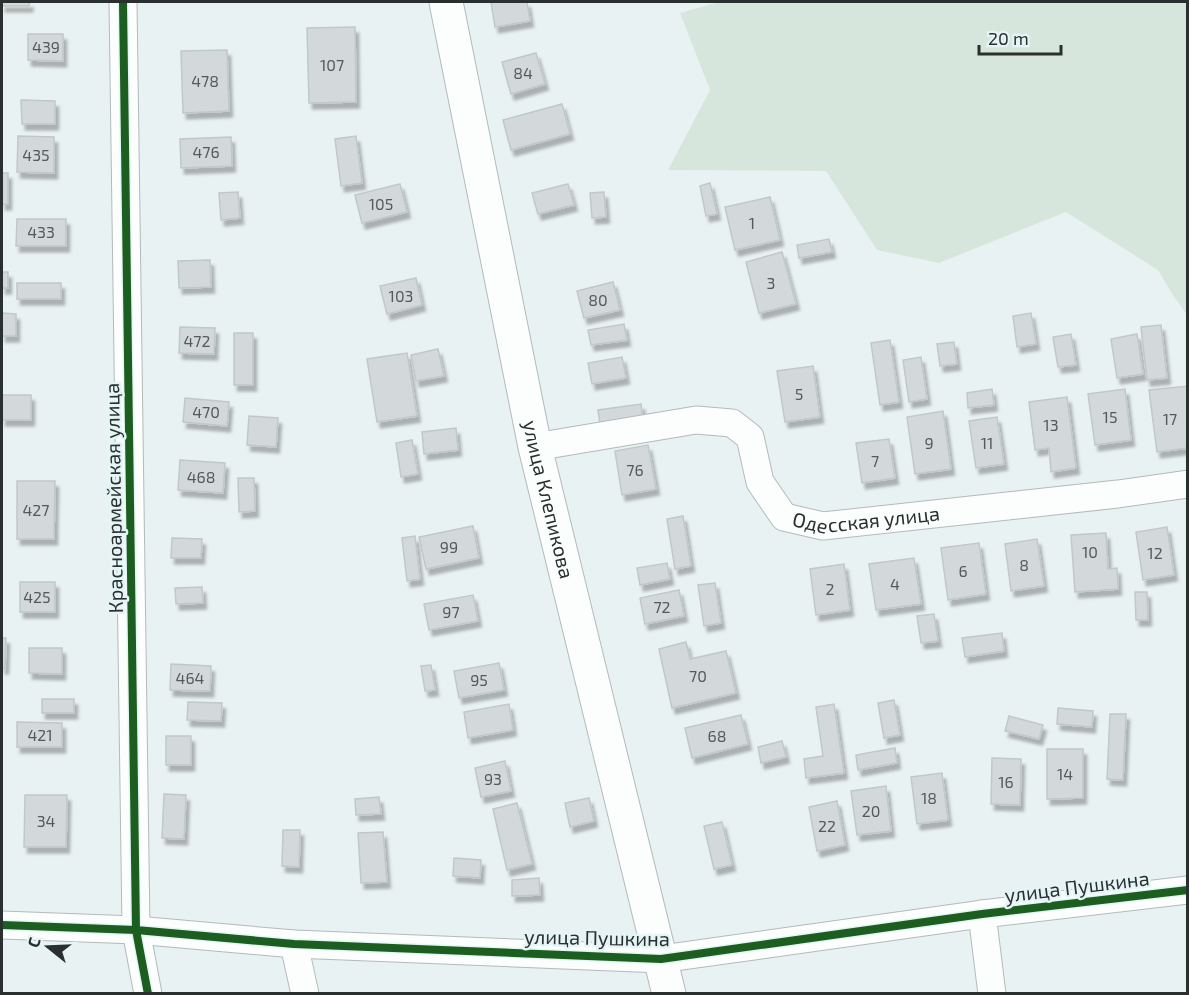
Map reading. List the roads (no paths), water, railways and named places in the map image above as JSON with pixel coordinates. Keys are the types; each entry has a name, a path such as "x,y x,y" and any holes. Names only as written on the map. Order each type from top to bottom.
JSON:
{"main road":[{"name":"улица Клепикова","path":"446,2 536,447 669,993"}],"street":[{"name":"Красноармейская улица","path":"123,2 136,930 148,993"},
{"name":"Одесская улица","path":"536,447 696,420 732,423 750,437 760,482 784,517 823,526 1118,494 1188,484"},
{"name":"улица Пушкина","path":"2,925 136,930 294,945 661,959 982,914 1188,890"},
{"path":"982,914 992,993"},
{"path":"294,945 305,993"}]}
